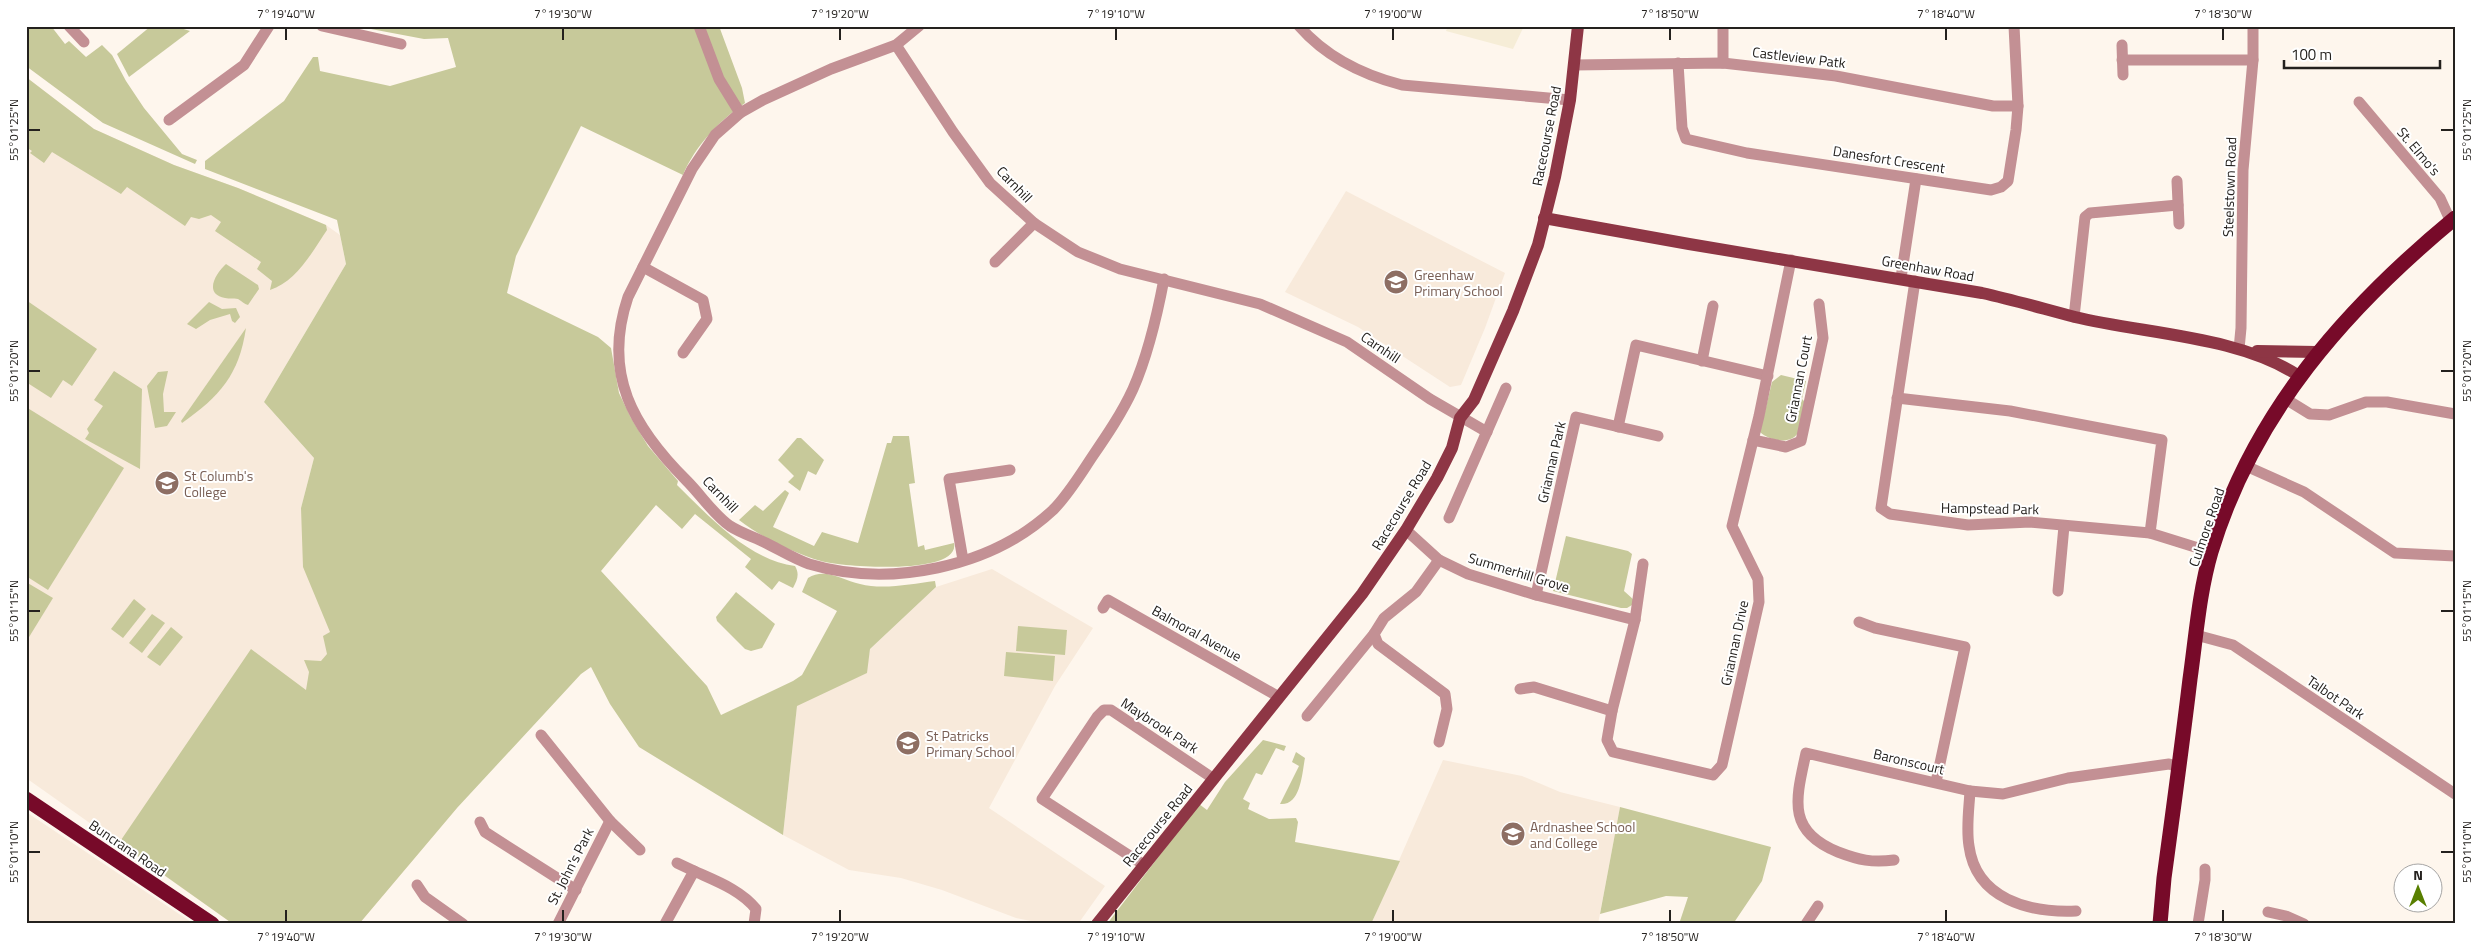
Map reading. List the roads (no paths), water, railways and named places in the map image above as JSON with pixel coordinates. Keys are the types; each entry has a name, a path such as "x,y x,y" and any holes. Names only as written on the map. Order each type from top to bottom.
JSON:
{"highway":[{"name":"Culmore Road","path":"2160,924 2196,635 2211,552 2246,466 2284,398 2317,352 2410,255 2453,220"},
{"name":"Buncrana Road","path":"26,799 212,924"}],"main road":[{"name":"Racecourse Road","path":"1097,924 1362,594 1406,530 1452,448 1460,418 1474,400 1513,311 1538,245 1570,100 1578,26"},
{"name":"Greenhaw Road","path":"1544,218 1616,232 1901,278 2029,303 2074,317 2243,350 2280,364 2299,376"},
{"path":"2243,350 2317,352"}],"street":[{"path":"69,26 84,42"},
{"path":"169,120 244,64 269,26"},
{"path":"322,26 401,44"},
{"path":"699,26 719,79 740,113"},
{"name":"Carnhill","path":"918,26 896,45 863,56 788,88 740,113 715,135 692,169 628,297 621,320 618,342 618,356 627,398 651,441 730,525 808,563 851,572 882,574 909,572 963,560 1015,538 1052,510 1076,482 1120,414 1133,388 1152,334 1164,279"},
{"path":"1299,26 1337,59 1386,81 1402,85 1570,100"},
{"path":"1723,26 1723,63"},
{"name":"Danesfort Crescent","path":"1678,63 1682,128 1686,139 1747,153 1991,190 2001,188 2008,181 2018,106 2014,26"},
{"name":"Steelstown Road","path":"2243,350 2241,328 2243,170 2253,60 2253,26"},
{"name":"Carnhill","path":"896,45 953,132 990,183 1034,223 1078,252 1120,269 1260,304 1347,342 1460,418 1487,432"},
{"path":"2122,46 2123,76"},
{"path":"2122,60 2253,60"},
{"name":"Castleview Patk","path":"1574,65 1723,63 1836,76 1993,106 2018,106"},
{"name":"St. Elmo's","path":"2359,102 2440,198 2453,220"},
{"path":"1901,278 1916,179"},
{"path":"2177,181 2179,224"},
{"path":"2074,317 2085,217 2090,213 2178,205"},
{"path":"996,262 1034,223"},
{"name":"Griannan Drive","path":"1643,564 1635,620 1612,711 1607,740 1613,752 1712,775 1722,765 1759,602 1758,579 1732,526 1768,376 1791,260"},
{"path":"643,267 703,300 707,319 683,353"},
{"name":"Hampstead Park","path":"1915,281 1881,508 1890,514 1968,525 2030,522 2150,534 2211,552"},
{"name":"Griannan Court","path":"1753,440 1786,448 1801,440 1823,338 1820,304"},
{"path":"1702,361 1712,306"},
{"path":"1618,426 1636,345 1768,376"},
{"path":"1449,518 1506,388"},
{"path":"1897,398 2010,411 2162,440 2150,534"},
{"path":"2284,398 2310,414 2330,415 2366,402 2387,402 2455,414"},
{"name":"Griannan Park","path":"1536,595 1576,417 1658,436"},
{"path":"2246,466 2304,492 2395,553 2455,556"},
{"path":"963,560 949,479 1010,470"},
{"path":"2058,591 2064,526"},
{"name":"Summerhill Grove","path":"1406,530 1439,560 1468,574 1536,595 1635,620"},
{"path":"1307,716 1374,634 1384,618 1416,592 1439,560"},
{"name":"Balmoral Avenue","path":"1103,608 1108,600 1279,697"},
{"path":"1859,622 1875,628 1965,647 1936,782"},
{"path":"1374,634 1378,644 1445,694 1447,709 1439,742"},
{"name":"Talbot Park","path":"2196,635 2233,645 2455,794"},
{"path":"1520,689 1534,687 1612,711"},
{"name":"Maybrook Park","path":"1144,865 1042,799 1097,717 1104,710 1111,710 1214,779"},
{"name":"St. John's Park","path":"541,735 610,821 640,850"},
{"name":"Baronscourt","path":"1894,860 1874,863 1851,857 1820,844 1808,834 1800,818 1797,802 1806,753 1936,782 1970,792 2003,794 2068,778 2169,764 2179,767"},
{"path":"1970,792 1969,847 1979,875 1991,891 2009,901 2057,912 2076,911"},
{"name":"St. John's Park","path":"558,924 610,821"},
{"path":"480,822 485,832 576,890"},
{"path":"677,863 750,901 756,909 754,924"},
{"path":"2198,924 2205,869"},
{"path":"665,924 694,871"},
{"path":"417,885 425,897 464,924"},
{"path":"1806,924 1818,906"},
{"path":"2268,912 2286,916 2304,924"}],"place":[{"name":"Greenhaw Primary School","path":"1396,282"},
{"name":"St Columb's College","path":"167,483"},
{"name":"St Patricks Primary School","path":"908,743"},
{"name":"Ardnashee School and College","path":"1513,834"}]}
